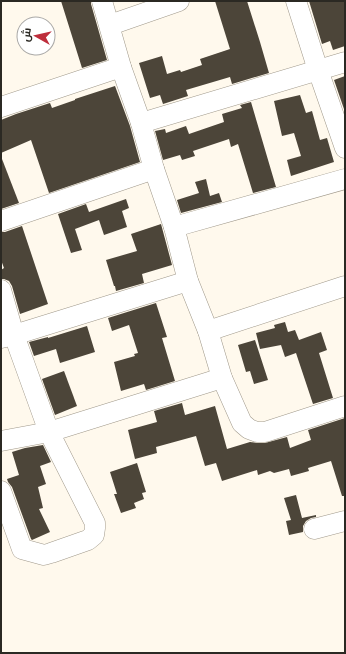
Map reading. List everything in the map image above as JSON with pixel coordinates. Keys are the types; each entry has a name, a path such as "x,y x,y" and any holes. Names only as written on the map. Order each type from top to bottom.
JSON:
{"street":[{"path":"102,1 121,67 141,123 154,169 174,227 188,280 208,331 222,378 242,423 249,429 257,432 265,432 345,406"},
{"path":"110,25 179,1"},
{"path":"296,1 345,148"},
{"path":"141,123 345,62"},
{"path":"1,107 121,67"},
{"path":"1,221 154,169"},
{"path":"174,227 345,178"},
{"path":"7,336 188,280"},
{"path":"208,331 345,286"},
{"path":"1,290 7,336 49,432 95,523 94,535 88,540 52,554 44,555 22,549 1,491"},
{"path":"1,441 49,432 222,378"},
{"path":"314,529 345,520"}],"building":[{"path":"61,1 91,1 107,60 82,68"},
{"path":"215,1 247,1 269,73 232,84 230,77 186,90 188,96 163,104 160,95 150,98 139,63 162,56 167,74 180,70 181,72 202,65 200,59 230,49"},
{"path":"309,1 345,1 345,46 333,50 330,41 322,44"},
{"path":"345,76 345,112 334,80"},
{"path":"115,86 130,126 140,162 49,193 31,140 1,153 1,120 50,103 52,108"},
{"path":"300,95 306,113 312,111 320,140 327,138 334,162 291,176 287,160 301,156 294,133 282,136 274,101"},
{"path":"251,102 276,187 253,193 238,144 231,147 229,139 193,151 195,156 182,160 180,155 163,160 155,131 165,129 166,133 186,126 189,134 224,122 222,114 242,108 240,105"},
{"path":"1,159 19,203 1,209"},
{"path":"206,179 210,196 219,193 222,202 181,213 177,200 199,193 195,182"},
{"path":"126,199 129,208 122,211 127,227 104,235 99,220 75,229 82,250 71,253 58,214 86,204 89,212"},
{"path":"161,224 172,265 142,274 144,283 116,291 106,260 137,251 131,234"},
{"path":"22,226 48,304 20,314 12,286 9,281 2,279 1,277 1,270 4,268 1,260 1,232"},
{"path":"156,303 167,337 162,338 175,381 146,390 144,384 121,391 114,362 135,356 134,354 138,353 129,325 112,331 108,318"},
{"path":"285,322 288,332 295,330 299,340 321,332 327,350 319,353 333,398 313,404 296,353 285,357 281,345 260,349 256,333 275,328 274,325"},
{"path":"87,326 95,352 60,363 56,349 34,356 29,342"},
{"path":"255,340 268,380 254,384 250,371 246,372 238,345"},
{"path":"64,371 77,406 55,415 42,379"},
{"path":"182,403 185,415 215,406 227,449 250,442 265,443 287,437 290,448 311,440 308,430 345,418 345,496 342,496 331,461 308,468 309,471 291,476 289,469 274,473 270,471 258,475 257,470 222,481 216,463 205,466 196,436 156,447 157,453 135,459 128,430 157,422 154,411"},
{"path":"43,445 51,462 40,466 46,484 38,487 43,508 39,509 50,532 32,540 12,487 7,479 19,475 12,452"},
{"path":"137,463 146,492 142,493 144,499 134,503 136,508 121,513 114,494 117,494 110,472"},
{"path":"296,495 302,518 316,515 316,517 306,521 303,526 303,532 289,535 286,521 291,520 284,498"}]}
